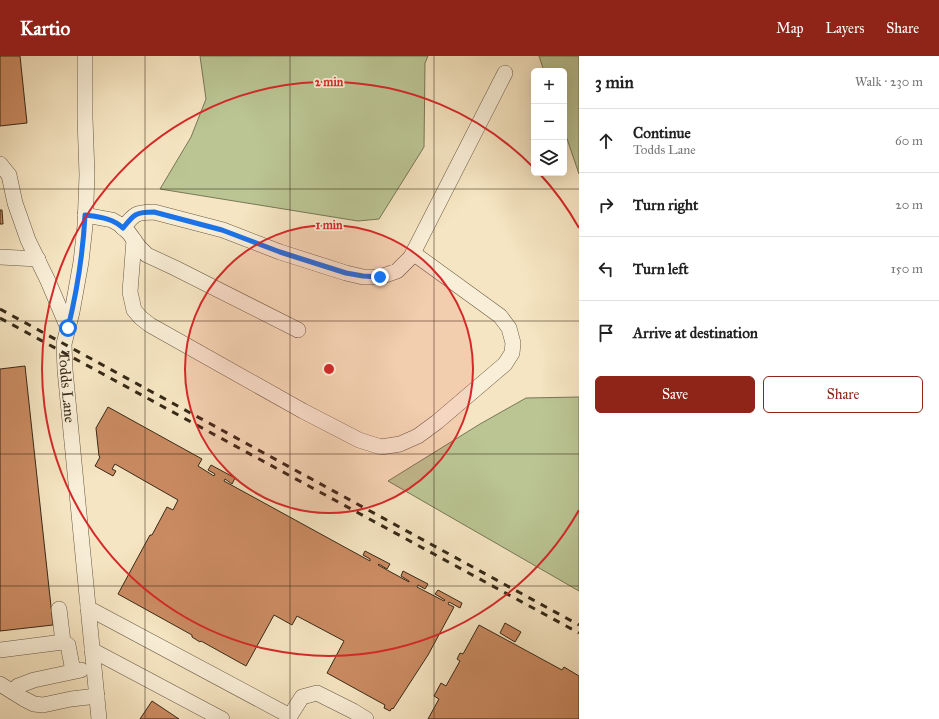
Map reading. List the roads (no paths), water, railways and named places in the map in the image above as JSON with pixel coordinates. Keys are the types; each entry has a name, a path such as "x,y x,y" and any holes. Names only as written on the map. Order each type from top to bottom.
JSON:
{"street":[{"name":"Todds Lane","path":"85,56 87,175 85,215 81,262 72,312 64,344 65,370 99,719"},
{"path":"123,228 136,214 143,212 154,212 222,230 280,252 346,273 380,277 397,271 411,257 505,73"},
{"path":"0,164 9,175 15,202 28,240 68,328"},
{"path":"85,215 112,220 119,224 147,255 298,330"},
{"path":"134,240 130,292 134,310 141,318 150,325 303,411 359,440 381,447 400,444 418,436 505,364 512,353 513,343 509,328 500,316 413,253"},
{"path":"0,257 38,260"},
{"path":"59,608 63,642"},
{"path":"88,608 289,718 302,697 317,693 366,719"},
{"path":"0,650 63,642 68,645 73,671"},
{"path":"92,650 222,719"},
{"path":"6,687 18,686 34,680 94,667"},
{"path":"6,687 24,699 34,704 42,705 71,699 97,696"}],"railway":[{"path":"0,309 579,625"},
{"path":"0,318 579,633"}]}
